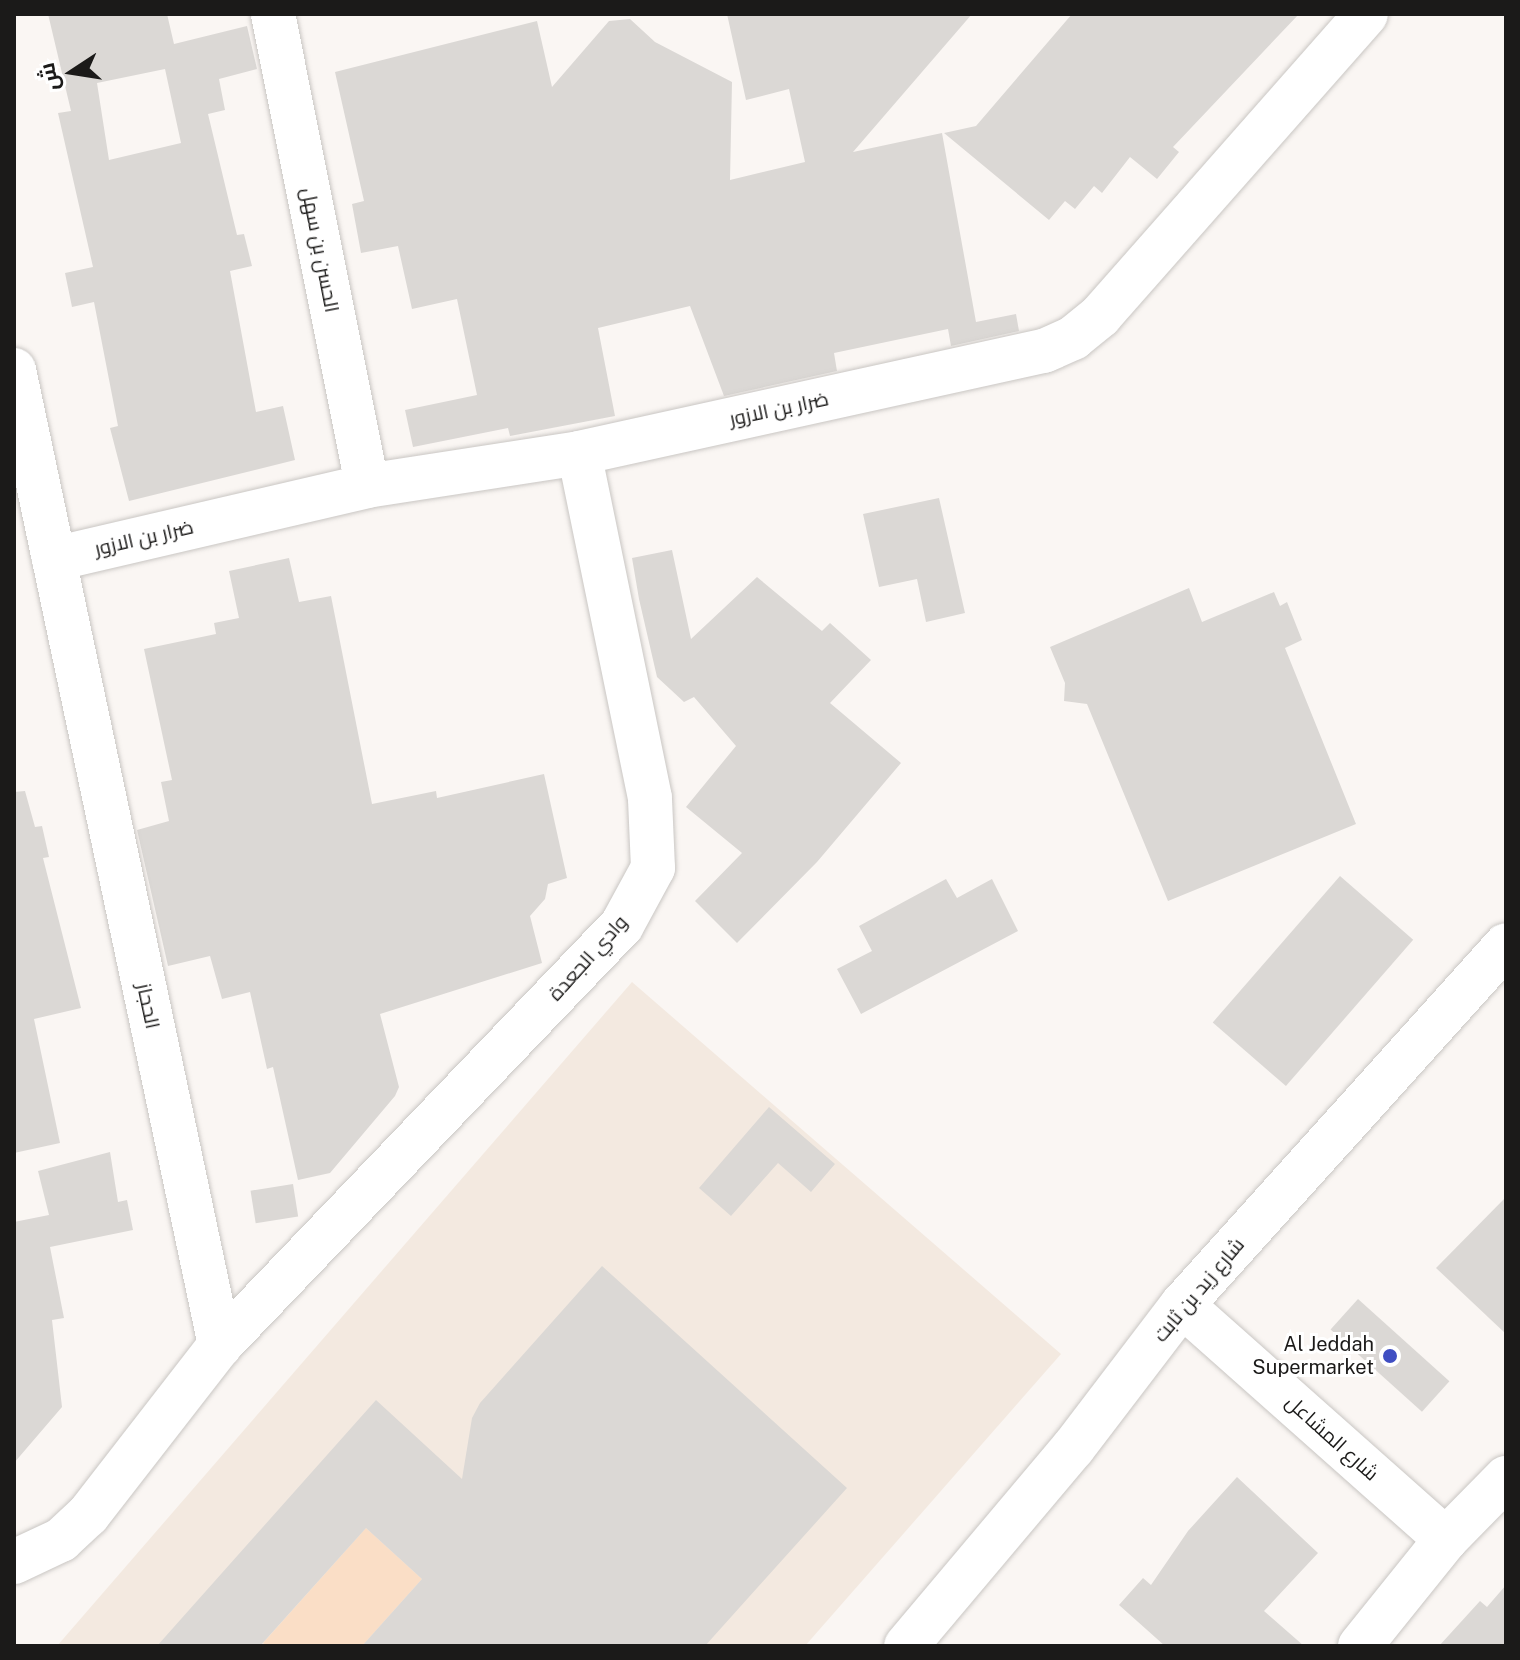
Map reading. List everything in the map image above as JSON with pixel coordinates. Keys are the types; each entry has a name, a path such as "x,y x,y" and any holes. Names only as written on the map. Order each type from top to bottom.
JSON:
{"street":[{"name":"الحسن بن سهل","path":"273,14 367,486"},
{"name":"ضرار بن الازور","path":"54,559 367,486 579,453 1030,354 1073,338 1100,316 1366,14"},
{"name":"الحجاز","path":"14,370 220,1345"},
{"name":"وادي الجعدة","path":"220,1345 622,925 653,868 650,798 579,453"},
{"name":"شارع زيد بن ثابت","path":"906,1646 1073,1448 1182,1305 1506,945"},
{"name":"شارع المشاعل","path":"1182,1305 1446,1539"},
{"path":"14,1562 61,1540 88,1515 220,1345"},
{"path":"1360,1646 1446,1539 1506,1478"}],"shaded area":[{"path":"632,982 1061,1354 805,1646 57,1646"},
{"path":"366,1528 422,1579 362,1646 267,1646 263,1643"}],"building":[{"path":"48,14 167,14 174,44 247,26 257,69 219,79 225,110 208,114 237,235 244,234 252,266 230,271 256,412 283,406 295,460 129,501 110,428 118,426 94,302 72,307 65,273 93,267 58,113 71,111","holes":["165,69 181,143 109,160 97,83"]},
{"path":"727,14 972,14 853,152 942,133 976,322 1016,314 1019,331 951,346 948,329 834,353 837,371 724,396 690,306 598,328 615,416 510,436 508,428 413,447 405,410 477,395 457,299 412,309 398,246 361,253 352,204 364,201 335,72 537,21 552,87 609,21 630,19 655,42 732,82 730,180 805,162 789,89 746,100"},
{"path":"1072,14 1299,14 1173,147 1179,152 1157,179 1130,157 1102,193 1094,186 1075,209 1065,201 1049,220 944,133 976,126"},
{"path":"939,498 965,613 926,622 917,579 879,587 863,514"},
{"path":"672,550 691,639 757,577 822,631 830,623 871,660 830,703 901,763 817,862 737,943 695,901 742,853 686,807 736,746 694,697 684,702 657,677 632,558"},
{"path":"289,558 299,602 331,596 372,804 436,791 437,798 544,774 567,878 548,884 545,899 530,916 542,963 380,1014 399,1087 395,1096 330,1173 298,1180 273,1067 267,1069 250,992 222,999 210,956 168,966 137,830 169,821 161,782 172,780 144,649 216,634 214,623 239,618 229,571"},
{"path":"1189,588 1202,622 1274,592 1280,606 1287,602 1302,640 1285,648 1356,824 1168,901 1087,704 1064,701 1065,683 1050,647"},
{"path":"25,791 35,827 42,826 49,857 43,858 81,1008 34,1019 60,1143 14,1153 14,792"},
{"path":"1340,876 1413,940 1286,1086 1213,1022"},
{"path":"946,879 957,898 992,879 1018,931 861,1014 837,969 872,951 859,926"},
{"path":"769,1107 835,1164 811,1192 778,1163 731,1216 699,1188"},
{"path":"110,1152 118,1202 127,1200 133,1230 50,1247 64,1318 52,1320 62,1407 14,1463 14,1222 49,1215 38,1171"},
{"path":"293,1184 298,1217 256,1223 251,1191"},
{"path":"1506,1197 1506,1334 1436,1268"},
{"path":"602,1266 847,1488 705,1646 362,1646 422,1579 366,1528 260,1646 157,1646 376,1400 462,1479 472,1418 480,1403"},
{"name":"Al Jeddah Supermarket","path":"1358,1299 1449,1381 1422,1412 1331,1329"},
{"path":"1237,1477 1318,1553 1264,1611 1304,1646 1165,1646 1119,1605 1143,1578 1151,1585 1188,1531"},
{"path":"1506,1585 1506,1646 1439,1646 1480,1601 1487,1607"}],"place":[{"name":"Al Jeddah Supermarket","path":"1390,1356"}]}
